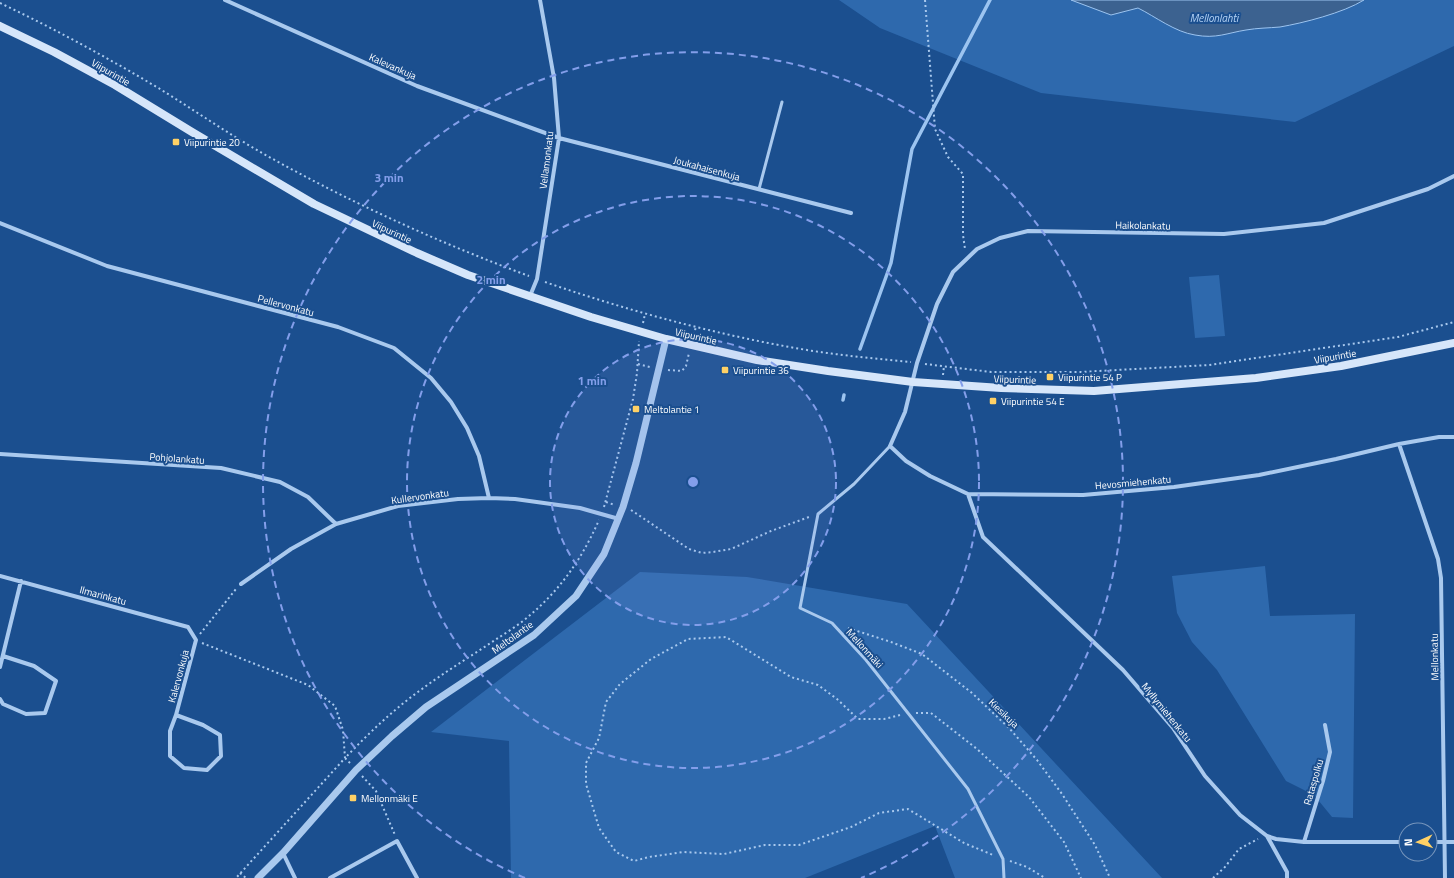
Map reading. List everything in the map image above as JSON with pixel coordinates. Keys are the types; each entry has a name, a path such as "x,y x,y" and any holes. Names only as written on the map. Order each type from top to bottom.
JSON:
{"main road":[{"name":"Viipurintie","path":"0,26 54,52 115,85 314,204 417,253 468,275 641,333 757,360 913,382 1001,388 1094,391 1256,378 1341,366 1454,343"}],"street":[{"name":"Kalevankuja","path":"225,0 417,86 559,138"},
{"name":"Vellamonkatu","path":"530,297 537,279 559,138 554,78 540,0"},
{"name":"Joukahaisenkuja","path":"559,138 850,213"},
{"name":"Haikolankatu","path":"913,382 937,304 953,272 977,249 1000,238 1028,231 1224,234 1324,223 1428,189 1454,176"},
{"name":"Pellervonkatu","path":"0,223 107,266 338,327 394,348 431,378 451,402 467,428 479,456 489,498"},
{"name":"Meltolantie","path":"258,878 283,853 356,770 392,736 426,707 534,635 576,596 604,554 619,519 636,463 666,339"},
{"path":"890,446 906,412 913,382"},
{"name":"Hevosmiehenkatu","path":"890,446 906,461 930,476 968,494 1083,495 1174,487 1259,475 1398,444 1439,437 1454,437"},
{"name":"Mellonkatu","path":"1398,444 1438,559 1441,578 1445,878"},
{"name":"Pohjolankatu","path":"0,454 221,468 280,482 308,497 336,524"},
{"name":"Myllymiehenkatu","path":"968,494 983,537 1122,670 1173,728 1205,776 1240,815 1267,836 1276,839 1304,842 1398,842"},
{"name":"Kullervonkatu","path":"241,584 291,549 336,524 398,506 458,499 489,498 580,508 619,519"},
{"name":"Ilmarinkatu","path":"0,576 188,627 196,640"},
{"path":"0,667 21,581"},
{"name":"Kalervonkuja","path":"176,715 203,725 220,735 221,756 207,770 184,768 170,756 170,731 176,715 196,640"},
{"path":"0,699 3,704 26,714 45,713 56,681 34,666 3,656"},
{"name":"Rataspolku","path":"1304,842 1330,752 1325,725"},
{"path":"1267,836 1287,872 1287,878"},
{"path":"330,878 398,841 417,878"},
{"path":"1438,842 1454,842"},
{"path":"283,853 295,878"}],"lane":[{"path":"759,189 782,102"},
{"path":"818,514 854,484 890,446"},
{"name":"Mellonmäki","path":"818,514 800,608 832,623 866,660 968,789 1003,859 1004,878"}],"path":[{"path":"925,0 935,129 948,157 963,174 963,235 967,258"},
{"path":"0,3 54,29 92,50 210,120 241,141 354,202 447,245 580,294 645,314 785,346 991,372 1080,372 1209,365 1398,337 1454,322"},
{"path":"236,878 345,758 369,734 420,690 522,622 563,582 581,557 606,502 633,399 641,333 645,314"},
{"path":"638,364 674,372 682,371 686,366 696,326"},
{"path":"606,502 631,511 689,550 702,553 731,549 772,531 818,514"},
{"path":"241,584 196,640 308,685 335,706 343,730 345,758 376,791 398,841"},
{"name":"Kiesikuja","path":"832,623 891,642 922,654 972,693 1008,728 1050,777 1095,845 1110,878"},
{"path":"1045,878 1027,867 964,843 908,809 879,813 851,827 799,845 765,845 724,854 683,852 649,857 634,861 616,852 599,828 586,784 586,763 599,738 606,702 620,684 633,672 651,659 688,639 726,637 791,677 818,685 837,698 858,720 884,719 908,713 931,713 977,749 1029,797 1064,842 1081,878"},
{"path":"1213,878 1225,867 1239,849 1267,836"},
{"path":"240,873 246,878"}],"shaded area":[{"path":"839,0 1082,0 1163,12 1346,0 1454,0 1454,46 1295,122 1041,93 880,28"},
{"path":"1219,275 1225,336 1195,338 1189,277"},
{"path":"1265,566 1270,616 1355,614 1353,818 1332,817 1314,795 1286,781 1217,670 1192,642 1177,613 1172,576"},
{"path":"640,572 747,577 907,604 1162,878 955,878 935,826 805,878 511,878 509,741 431,732"}],"water":[{"name":"Mellonlahti","path":"1071,0 1364,0 1323,17 1300,23 1280,27 1250,29 1221,35 1202,36 1180,31 1138,8 1111,15"}],"waterway":[{"path":"860,349 891,263 912,149 990,0"},
{"path":"843,400 844,395"}],"place":[{"name":"Viipurintie 20","path":"176,142"},
{"name":"Viipurintie 36","path":"725,370"},
{"name":"Viipurintie 54 P","path":"1050,377"},
{"name":"Viipurintie 54 E","path":"993,401"},
{"name":"Meltolantie 1","path":"636,409"},
{"name":"Mellonmäki E","path":"353,798"}]}
